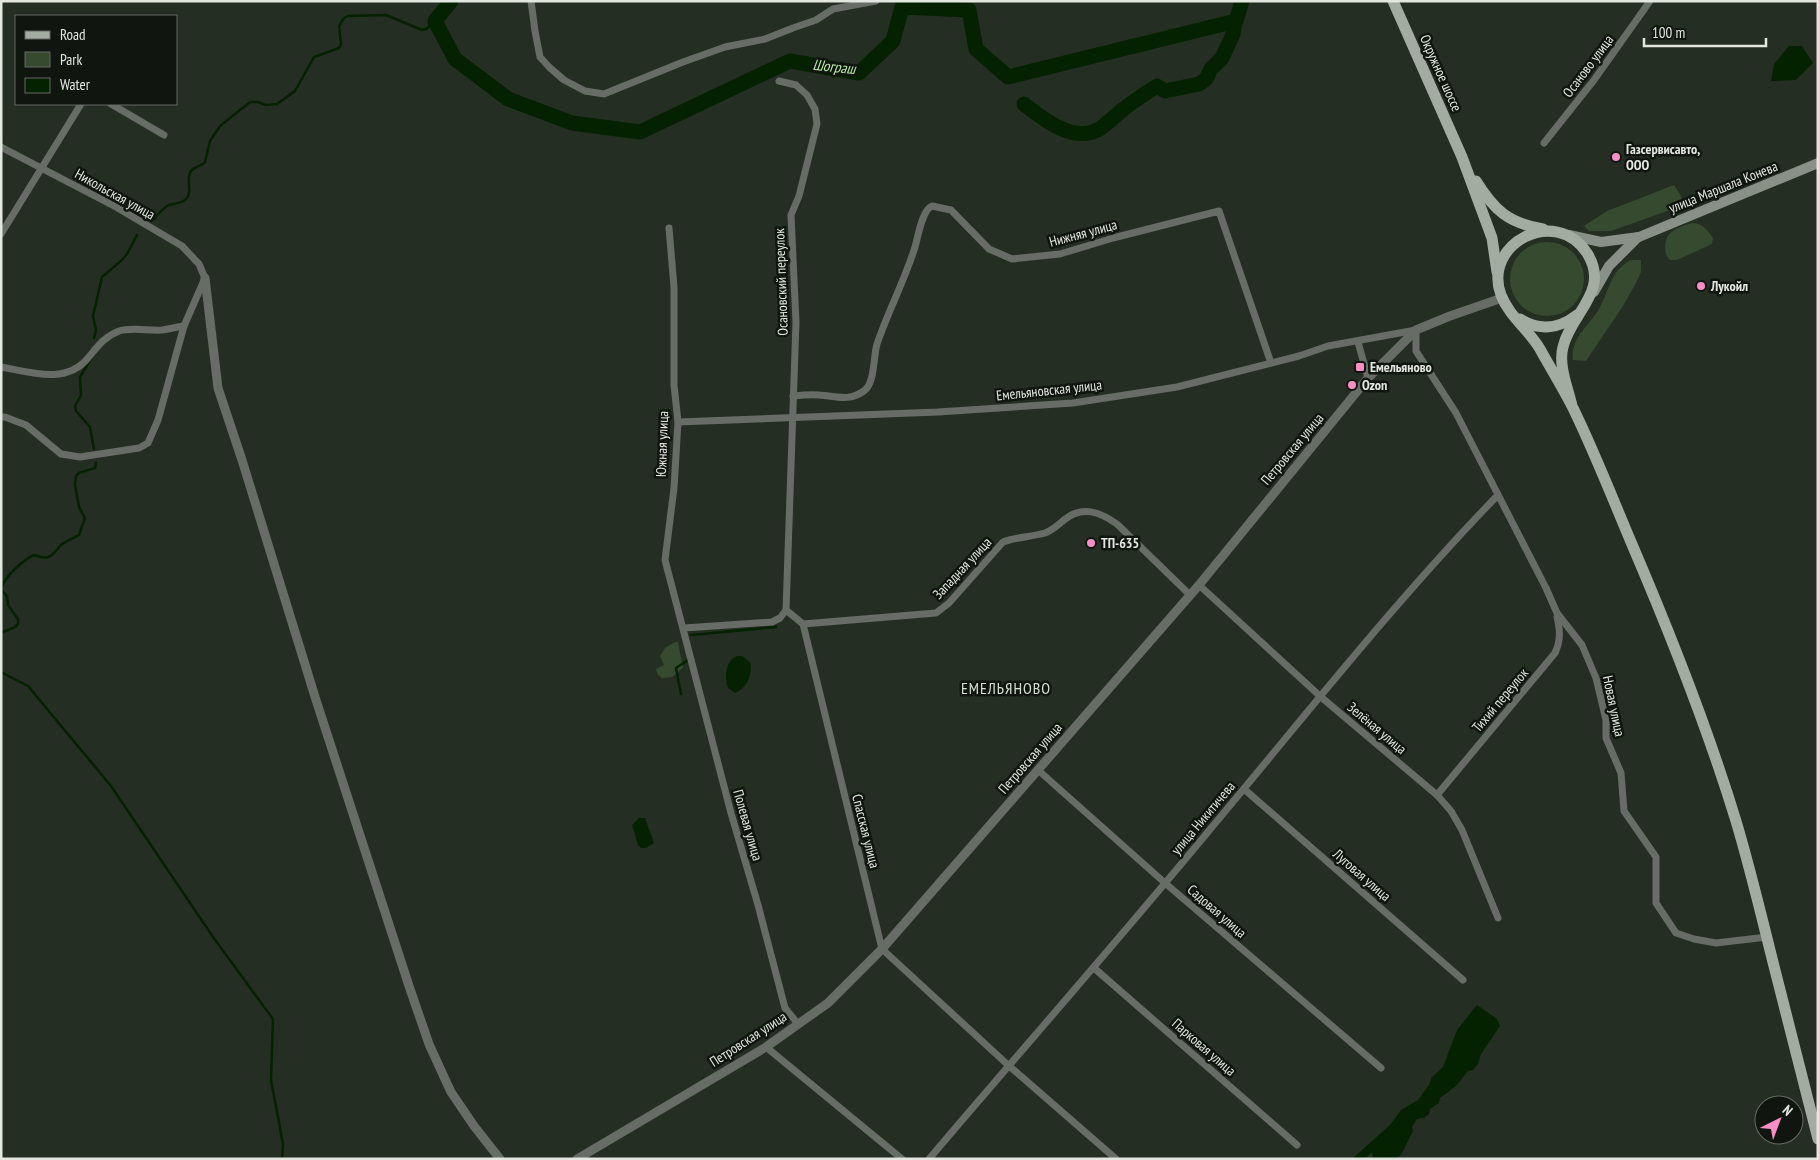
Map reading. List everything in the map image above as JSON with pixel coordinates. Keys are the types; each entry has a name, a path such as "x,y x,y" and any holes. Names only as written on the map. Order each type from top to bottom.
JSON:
{"main road":[{"name":"Окружное шоссе","path":"1393,1 1462,156 1492,238 1503,297"},
{"name":"Окружное шоссе","path":"1462,156 1486,196 1501,213 1523,224 1550,230"},
{"name":"улица Маршала Конева","path":"1639,237 1818,163"},
{"path":"1639,237 1601,242 1550,230 1527,236 1511,246 1499,270 1503,297 1535,341 1572,406 1632,544 1698,706 1736,822 1818,1139"},
{"path":"1568,235 1583,248 1590,260 1594,284 1589,300"},
{"path":"1572,406 1562,363 1562,351 1570,329 1610,266 1639,237"},
{"path":"1503,297 1524,321 1532,325 1546,327 1562,324 1580,312"}],"street":[{"path":"531,1 534,31 540,57 564,80 585,91 604,94 725,47 765,39 816,20 833,9 876,1"},
{"name":"Осаново улица","path":"1544,143 1594,80 1650,1"},
{"name":"Осановский переулок","path":"779,80 796,85 806,95 815,109 817,124 799,196 791,215 796,322 792,417"},
{"path":"1,234 80,105"},
{"path":"113,105 164,135"},
{"name":"Никольская улица","path":"1,147 116,207 182,246 199,264 205,278"},
{"name":"Нижняя улица","path":"793,396 807,394 840,399 854,396 864,391 871,383 877,345 913,251 925,211 932,206 951,210 989,249 1012,259 1060,254 1219,211 1271,363"},
{"name":"Южная улица","path":"669,228 674,287 674,385 678,422 674,488 665,560 684,628"},
{"path":"1,417 26,425 61,454 80,457 139,448 148,443 158,420 184,326 205,278"},
{"path":"205,278 218,388 316,700 410,989 429,1044 451,1092 474,1126 500,1159"},
{"name":"Петровская улица","path":"577,1159 766,1047 828,1003 882,949 1199,585 1368,378 1416,330 1503,297"},
{"path":"1,367 31,373 59,375 84,364 105,337 121,330 162,330 184,326"},
{"name":"Емельяновская улица","path":"678,422 938,412 1073,403 1177,387 1328,346 1416,330"},
{"name":"Новая улица","path":"1416,330 1416,351 1456,413 1546,588 1556,613 1582,645 1596,678 1606,720 1606,738 1621,773 1624,811 1656,858 1656,903 1676,932 1694,939 1716,943 1767,937"},
{"path":"1358,342 1368,378"},
{"path":"684,628 772,622 780,618 786,610 792,417"},
{"name":"улица Никитичева","path":"929,1159 1008,1065 1094,968 1321,697 1464,530 1498,494"},
{"name":"Западная улица","path":"803,624 936,613 949,603 1003,542 1010,539 1046,533 1069,516 1083,511 1093,511 1106,516 1117,524 1190,595"},
{"name":"Зелёная улица","path":"1199,585 1321,697 1437,795 1451,811 1462,830 1498,918"},
{"path":"786,610 803,624"},
{"name":"Тихий переулок","path":"1437,795 1555,653 1559,644 1560,631 1556,613"},
{"name":"Спасская улица","path":"803,624 882,949"},
{"name":"Полевая улица","path":"684,628 730,813 786,1008 798,1024"},
{"name":"Садовая улица","path":"1038,770 1381,1068"},
{"name":"Луговая улица","path":"1244,789 1463,980"},
{"path":"882,949 1008,1065 1116,1159"},
{"name":"Парковая улица","path":"1094,968 1297,1145"},
{"path":"766,1047 902,1159"}],"green space":[{"path":"1674,185 1681,196 1682,202 1676,208 1611,231 1589,231 1584,226 1607,211"},
{"path":"1692,223 1699,224 1707,230 1713,238 1712,244 1677,260 1670,260 1665,249 1667,237 1682,226"},
{"path":"1547,242 1561,245 1573,253 1581,265 1584,279 1581,293 1573,305 1561,313 1547,316 1533,313 1521,305 1513,293 1510,279 1513,265 1521,253 1533,245"},
{"path":"1631,260 1641,260 1641,272 1623,306 1586,361 1573,360 1574,345 1577,339 1599,309 1619,269"},
{"path":"678,642 683,668 672,677 662,678 658,675 656,669 664,665 660,656 665,648"}],"water":[{"path":"1789,46 1802,46 1813,63 1796,80 1771,81 1774,64"},
{"path":"742,656 750,662 751,671 746,684 735,693 728,688 726,670 733,658"},
{"path":"639,818 645,818 654,843 646,848 641,848 638,845 632,825"},
{"path":"1477,1005 1497,1019 1500,1026 1481,1054 1478,1064 1473,1070 1468,1071 1456,1086 1440,1098 1439,1103 1430,1109 1429,1114 1424,1118 1417,1119 1401,1155 1395,1159 1373,1159 1372,1152 1365,1159 1352,1159 1390,1125 1401,1110 1418,1100 1429,1085 1432,1077 1443,1067 1457,1030"}],"waterway":[{"name":"Шограш","path":"451,1 435,21 455,59 508,99 572,123 640,132 790,61 859,73 893,41 902,7 969,10 976,49 1008,77 1236,21 1242,1"},
{"path":"154,219 167,206 187,198 189,195 189,174 193,169 205,162 210,141 220,126 250,102 266,105 277,104 295,91 314,57 339,48 341,44 339,26 344,18 348,16 386,15 422,30 435,21"},
{"path":"1024,104 1060,128 1081,134 1091,132 1101,128 1129,105 1157,86 1165,91 1199,84 1206,79 1211,69 1222,58 1233,34 1235,21"},
{"path":"94,338 96,330 93,316 102,277 122,260 137,235"},
{"path":"92,357 80,377 81,395 75,406 76,411 90,427 94,449"},
{"path":"1,589 10,574 25,561 34,555 44,558 50,556 61,545 79,535 85,518 79,507 75,485 76,476 79,473 95,468 96,463"},
{"path":"1,590 7,596 8,605 18,619 18,624 15,627 1,633"},
{"path":"691,635 776,627"},
{"path":"681,694 676,668 688,659"},
{"path":"1,672 28,686 111,786 213,937 273,1019 271,1080 283,1144 282,1159"}],"place":[{"name":"Газсервисавто, ООО","path":"1616,157"},
{"name":"Лукойл","path":"1701,286"},
{"name":"Емельяново","path":"1360,367"},
{"name":"Ozon","path":"1352,385"},
{"name":"ТП-635","path":"1091,543"}],"district":[{"name":"ЕМЕЛЬЯНОВО","path":"1006,688"}]}
